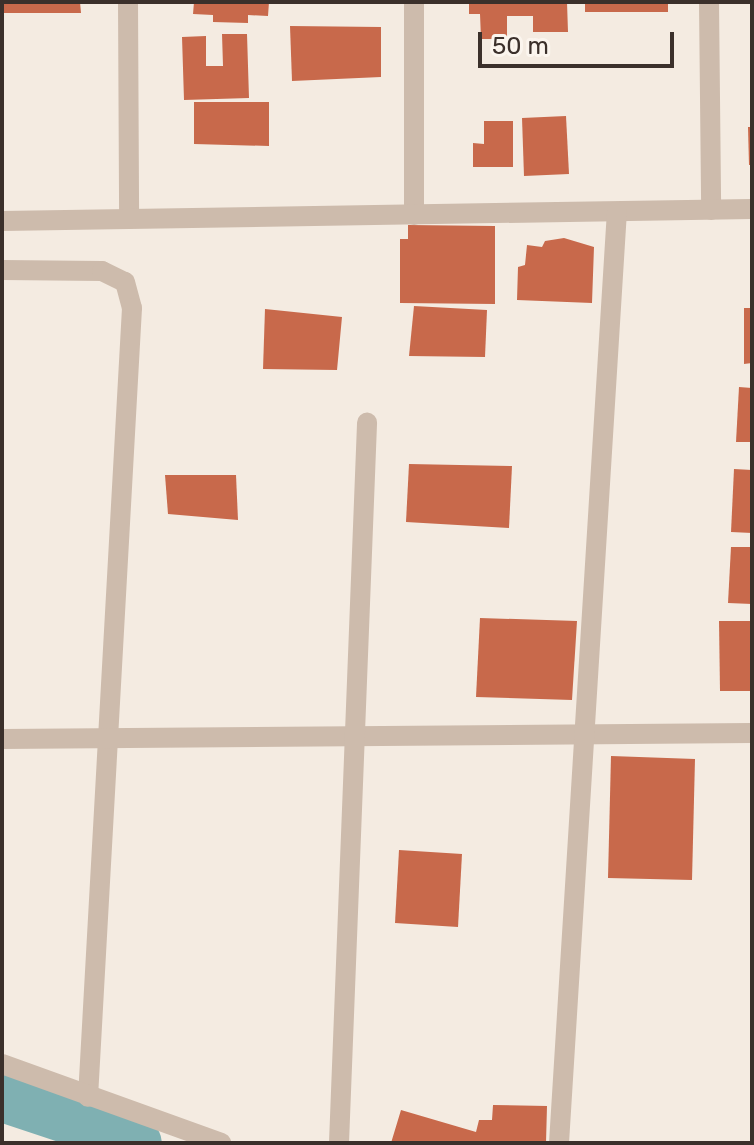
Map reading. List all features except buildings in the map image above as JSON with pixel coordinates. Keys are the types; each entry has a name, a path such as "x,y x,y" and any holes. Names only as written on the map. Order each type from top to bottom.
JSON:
{"street":[{"path":"128,2 129,219"},
{"path":"414,2 414,215"},
{"path":"709,2 711,210"},
{"path":"2,221 752,209"},
{"path":"559,1143 617,212"},
{"path":"2,270 102,271 125,282 132,308 105,740 88,1097"},
{"path":"339,1143 367,423"},
{"path":"2,739 752,733"},
{"path":"2,1064 221,1143"}],"waterway":[{"path":"2,1098 138,1143"}]}
